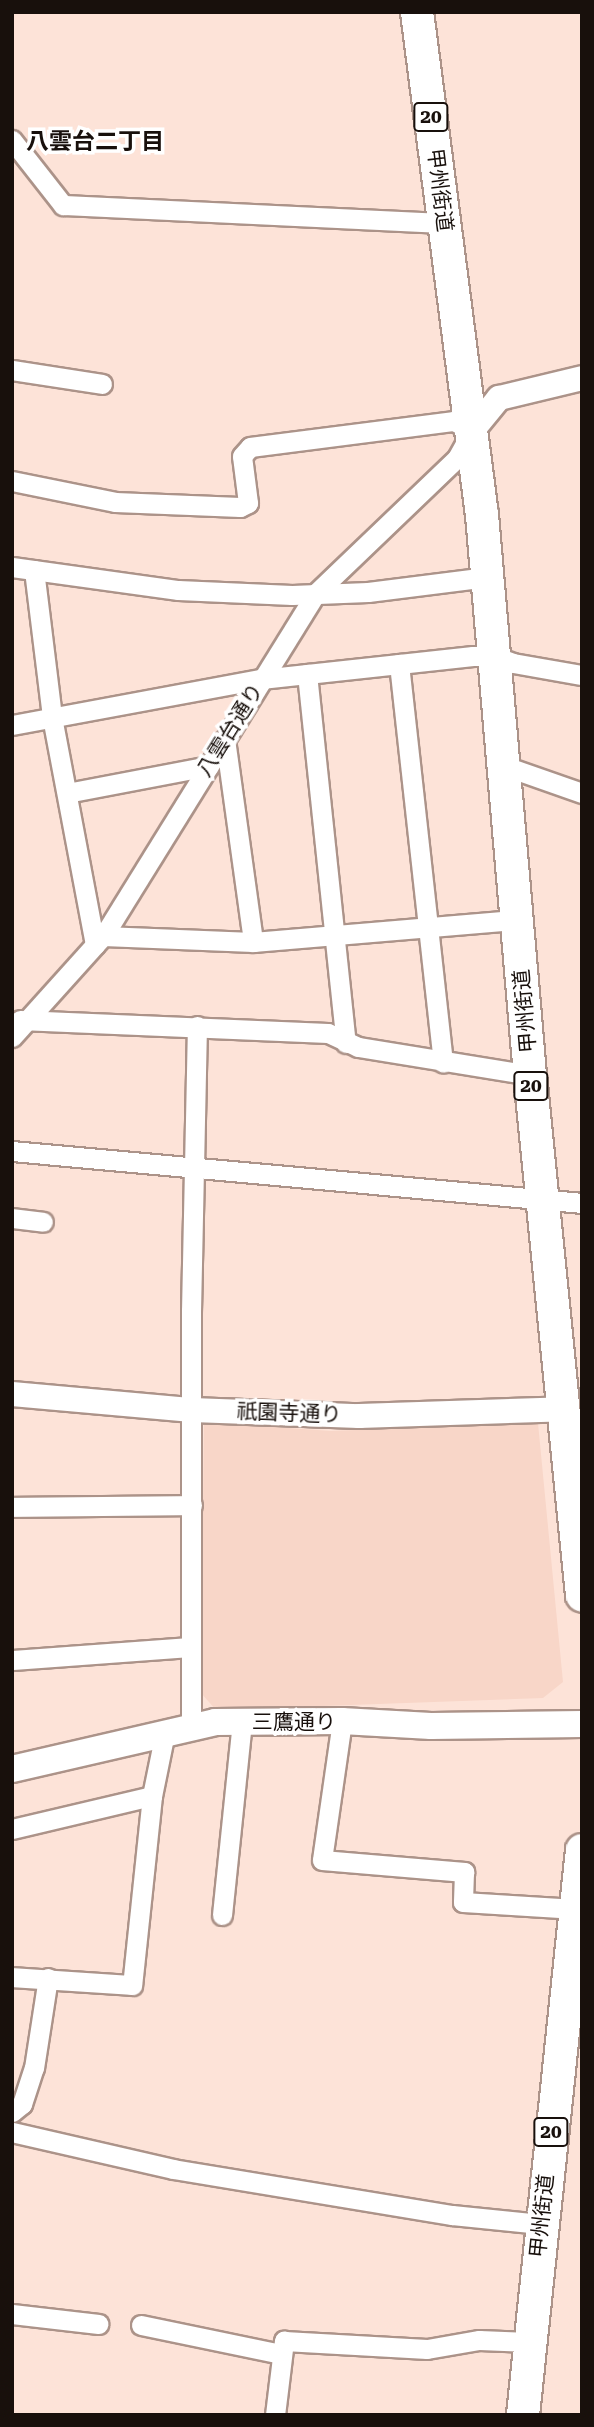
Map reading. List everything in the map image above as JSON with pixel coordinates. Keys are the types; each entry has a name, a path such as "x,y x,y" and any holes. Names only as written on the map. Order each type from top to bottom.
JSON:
{"highway":[{"name":"甲州街道","path":"417,12 463,368 463,426"},
{"name":"20","path":"463,426 467,463"},
{"name":"甲州街道","path":"467,463 487,577 541,1199 579,1535 582,1595"},
{"name":"甲州街道","path":"523,2415 582,1850"}],"main road":[{"name":"三鷹通り","path":"12,1769 191,1726 242,1721 342,1721 431,1726 582,1724"}],"street":[{"path":"12,140 63,205 444,223"},
{"path":"12,370 102,384"},
{"path":"12,481 115,502 240,507 248,503 242,456 250,447 463,426 499,398 582,378"},
{"name":"八雲台通り","path":"15,1021 99,941 316,593 467,463"},
{"path":"12,567 178,590 292,595 368,592 487,577"},
{"path":"34,570 52,717 99,941 253,942 517,920"},
{"path":"12,724 261,679 399,664 494,656 513,663 582,675"},
{"path":"399,664 443,1063"},
{"path":"307,674 346,1042"},
{"path":"225,739 253,942"},
{"path":"502,765 582,793"},
{"path":"67,793 208,766"},
{"path":"15,1021 319,1032 346,1042 443,1063 530,1075"},
{"path":"191,1726 193,1166 197,1026"},
{"path":"12,1151 582,1203"},
{"path":"12,1218 43,1222"},
{"name":"祇園寺通り","path":"12,1394 192,1410 359,1416 565,1409"},
{"path":"12,1507 192,1505"},
{"path":"12,1660 191,1647"},
{"path":"222,1915 242,1721"},
{"path":"342,1721 322,1860 464,1872 463,1902 576,1909"},
{"path":"12,1977 132,1985 152,1796 164,1732"},
{"path":"12,1829 152,1796"},
{"path":"12,2112 22,2104 34,2068 48,1978"},
{"path":"12,2132 173,2169 452,2215 541,2224"},
{"path":"12,2315 98,2324"},
{"path":"141,2325 281,2354"},
{"path":"275,2415 284,2341 428,2349 479,2340 529,2342"}],"shaded area":[{"path":"204,1422 331,1431 538,1423 563,1682 543,1698 216,1710 201,1693"}],"district":[{"name":"八雲台二丁目","path":"95,142"}]}
